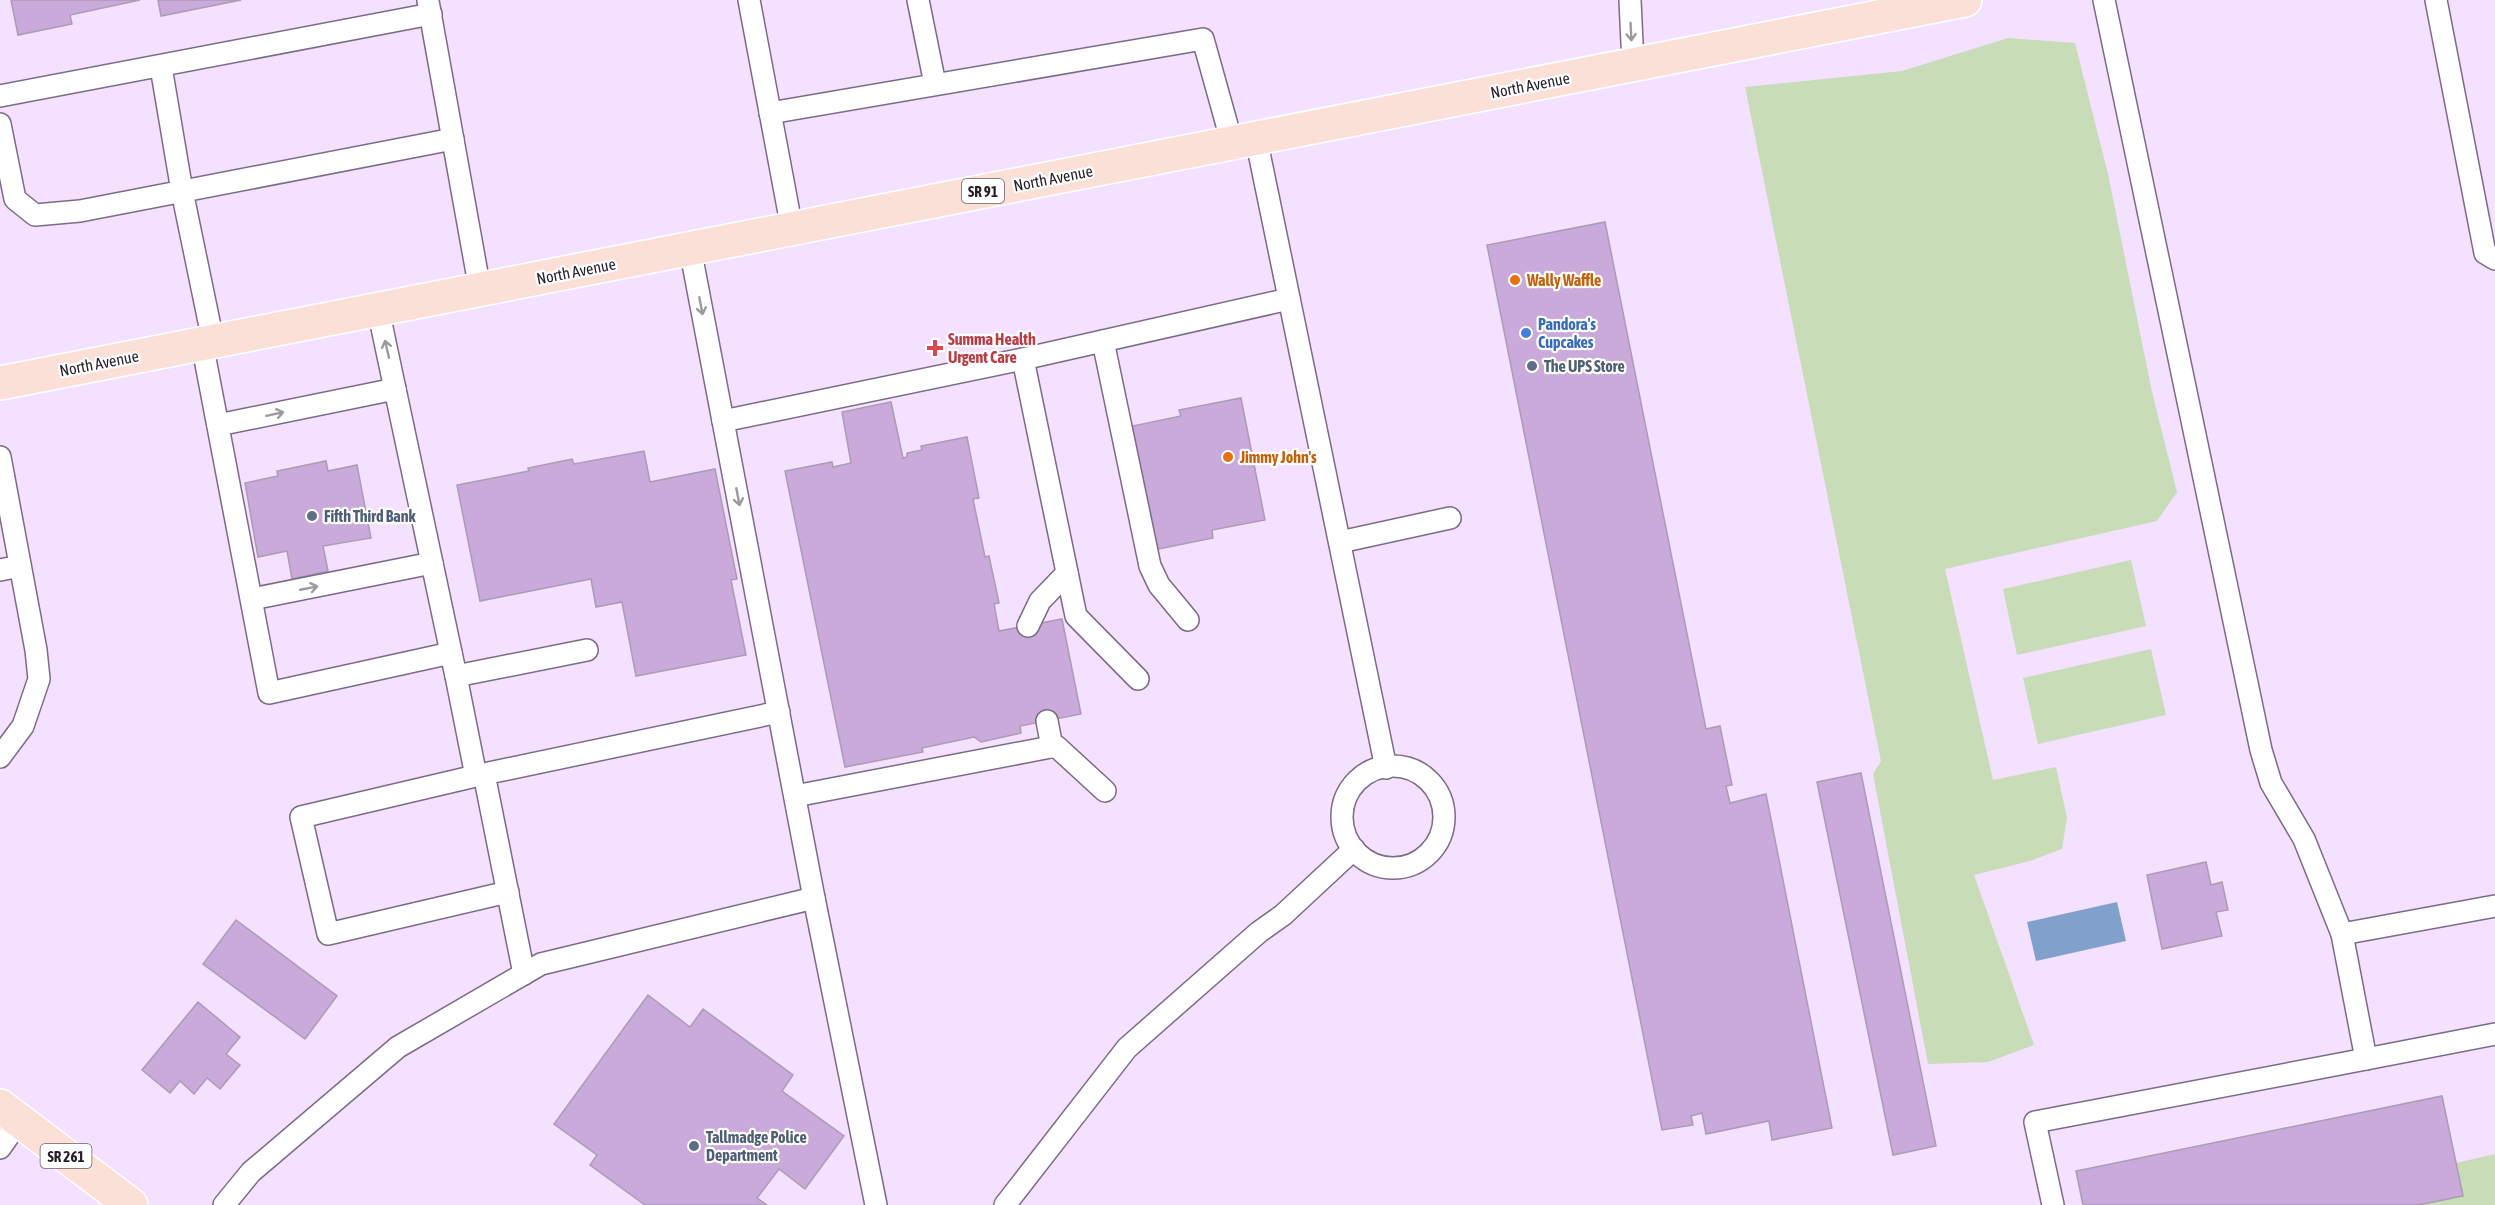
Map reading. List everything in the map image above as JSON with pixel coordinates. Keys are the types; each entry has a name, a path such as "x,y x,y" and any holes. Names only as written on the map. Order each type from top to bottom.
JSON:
{"main road":[{"name":"North Avenue","path":"0,383 1965,0"},
{"name":"SR 261","path":"10,1114 131,1205"}],"lane":[{"path":"749,0 792,229"},
{"path":"918,0 935,84"},
{"path":"1630,0 1633,65"},
{"path":"2104,0 2261,750 2271,783 2304,839 2342,934 2366,1059"},
{"path":"2436,0 2485,253 2495,260"},
{"path":"0,96 161,67 429,7 480,290"},
{"path":"770,113 1203,39 1244,141 1289,299 1386,768"},
{"path":"161,67 207,342 218,425 269,693 451,652"},
{"path":"0,124 15,199 35,215 80,211 453,139"},
{"path":"690,248 814,898 876,1205"},
{"path":"723,420 1023,359 1289,299"},
{"path":"378,309 456,676 508,892 524,974"},
{"path":"1102,341 1150,566 1159,585 1188,620"},
{"path":"1023,359 1076,616 1138,679"},
{"path":"218,425 395,389"},
{"path":"0,457 10,568 36,650 39,679 23,726 0,757"},
{"path":"1340,542 1450,518"},
{"path":"252,599 432,563"},
{"path":"1028,626 1040,601 1067,573"},
{"path":"456,676 588,650"},
{"path":"508,892 328,934 301,817 480,775 779,712"},
{"path":"1047,721 1052,747"},
{"path":"795,796 1056,746 1105,791"},
{"path":"1396,766 1412,770 1426,778 1437,790 1443,806 1444,824 1439,840 1429,854 1415,864 1398,868 1380,867 1365,860 1354,849 1345,833 1342,817 1345,801 1353,786 1365,775 1380,768 1386,768 1396,766"},
{"path":"1005,1205 1127,1048 1259,932 1283,915 1354,849"},
{"path":"224,1205 251,1172 398,1047 541,964 814,898"},
{"path":"2342,934 2495,906"},
{"path":"2053,1205 2035,1122 2495,1034"},
{"path":"0,1149 10,1114"}],"green space":[{"path":"2008,38 2075,43 2108,174 2152,392 2177,492 2157,521 1945,569 1993,780 2056,767 2067,818 2062,849 2030,861 1974,875 2034,1045 1988,1062 1928,1064 1873,774 1881,761 1745,87 1902,71"},
{"path":"2131,560 2146,626 2017,655 2003,589"},
{"path":"2151,649 2166,715 2038,744 2023,678"},
{"path":"2495,1154 2495,1205 2418,1205 2463,1196 2456,1163"}],"water":[{"path":"2117,902 2126,941 2036,961 2027,922"}],"building":[{"path":"11,0 140,0 70,15 72,24 18,35"},
{"path":"158,0 241,0 161,16"},
{"path":"1605,222 1706,729 1720,726 1732,785 1726,786 1730,803 1766,794 1832,1128 1772,1140 1769,1121 1706,1134 1702,1113 1691,1116 1693,1125 1662,1130 1487,245"},
{"path":"1241,398 1265,520 1212,530 1213,538 1153,550 1128,427 1181,416 1179,410"},
{"path":"891,402 903,458 907,457 907,453 922,450 921,446 967,437 979,498 973,499 985,557 989,556 999,603 994,604 999,631 1062,619 1081,714 1020,726 1021,733 981,742 974,737 922,748 923,752 845,767 785,471 832,462 833,467 851,463 842,412"},
{"path":"644,451 650,482 715,469 737,579 731,580 746,655 636,676 622,602 596,607 591,579 480,601 457,485 529,471 528,468 572,459 574,464"},
{"path":"326,461 328,471 357,465 371,538 323,546 328,571 292,579 287,551 258,557 245,483 278,476 277,471"},
{"path":"1861,773 1936,1146 1893,1155 1817,782"},
{"path":"2206,862 2211,885 2222,882 2228,910 2216,912 2222,936 2162,949 2147,875"},
{"path":"236,920 337,996 305,1039 203,964"},
{"path":"648,995 690,1027 703,1009 793,1075 782,1091 844,1136 805,1189 779,1169 757,1198 767,1205 645,1205 590,1165 597,1155 554,1124"},
{"path":"198,1002 240,1037 226,1054 240,1065 220,1089 207,1078 194,1094 180,1081 170,1093 142,1070"},
{"path":"2442,1096 2463,1196 2418,1205 2083,1205 2076,1171"}],"place":[{"name":"Wally Waffle","path":"1515,280"},
{"name":"Pandora's Cupcakes","path":"1526,333"},
{"name":"Summa Health Urgent Care","path":"935,348"},
{"name":"The UPS Store","path":"1532,366"},
{"name":"Jimmy John's","path":"1228,457"},
{"name":"Fifth Third Bank","path":"312,516"},
{"name":"Tallmadge Police Department","path":"694,1146"}]}
